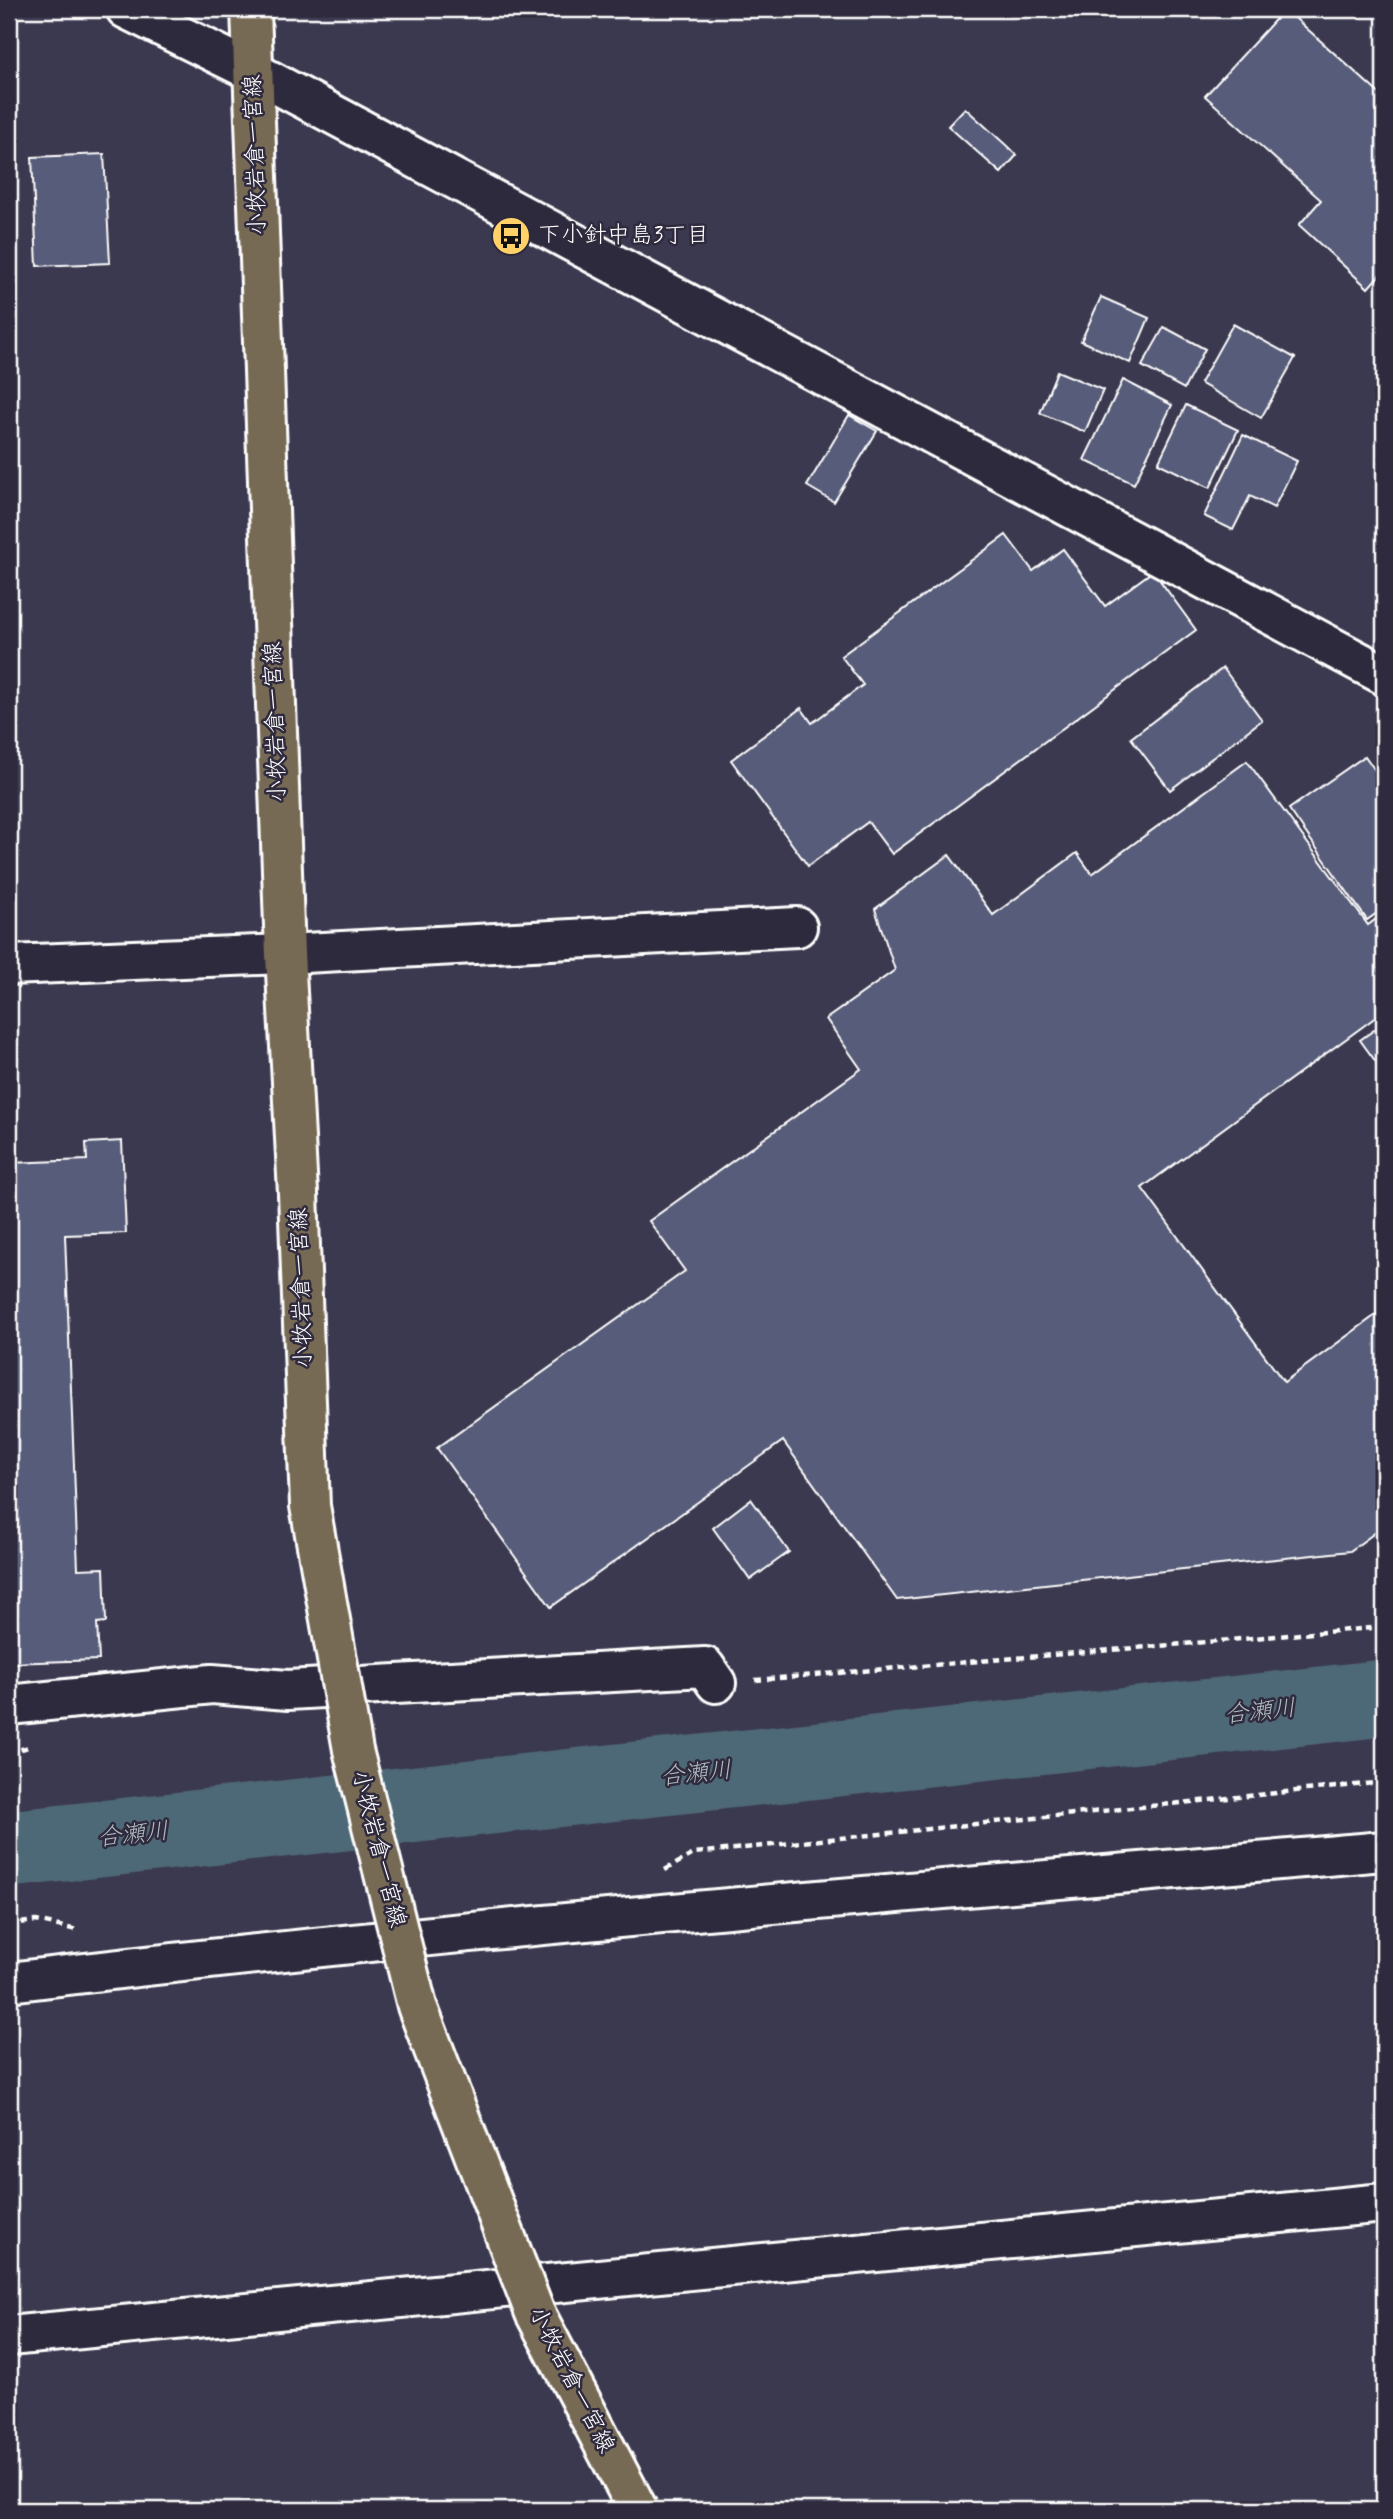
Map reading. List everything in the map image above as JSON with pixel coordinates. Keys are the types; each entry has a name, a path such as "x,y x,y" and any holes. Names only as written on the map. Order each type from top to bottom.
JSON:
{"main road":[{"name":"小牧岩倉一宮線","path":"251,9 285,954 298,1194 310,1506 353,1750 417,2006 535,2313 638,2510"}],"street":[{"path":"127,9 252,71 1384,675"},
{"path":"9,965 285,954 797,927"},
{"path":"9,1705 212,1684 288,1690 705,1667 716,1683"},
{"path":"9,1982 204,1958 573,1922 1384,1851"},
{"path":"9,2336 1384,2203"}],"path":[{"path":"716,1683 1384,1627"},
{"path":"658,1874 695,1853 1384,1782"}],"building":[{"path":"1285,9 1384,98 1384,270 1368,288 1299,225 1321,200 1205,96"},
{"path":"965,108 1017,155 1001,173 948,126"},
{"path":"104,154 110,263 37,266 32,157"},
{"path":"1101,297 1149,318 1130,363 1081,341"},
{"path":"1233,324 1295,358 1261,418 1200,383"},
{"path":"1164,327 1205,349 1184,389 1142,366"},
{"path":"1057,371 1103,390 1085,432 1040,413"},
{"path":"1123,380 1172,405 1134,484 1084,460"},
{"path":"1186,405 1238,430 1210,488 1158,463"},
{"path":"849,415 877,431 834,502 807,486"},
{"path":"1243,435 1297,461 1274,508 1250,496 1233,530 1204,516"},
{"path":"1006,535 1033,571 1063,549 1105,606 1153,571 1196,630 892,854 868,822 808,866 731,760 801,708 812,723 863,685 841,656"},
{"path":"1223,668 1262,720 1170,790 1131,738"},
{"path":"1365,756 1384,783 1384,908 1367,920 1289,809"},
{"path":"1247,761 1368,925 1384,913 1384,1011 1142,1188 1284,1382 1384,1309 1384,1526 1350,1551 897,1600 783,1441 551,1607 437,1448 685,1271 649,1221 861,1069 826,1019 895,970 875,909 949,855 993,915 1077,853 1092,874"},
{"path":"1384,1023 1384,1073 1360,1040"},
{"path":"122,1141 126,1233 65,1235 78,1569 104,1568 106,1622 97,1623 99,1660 9,1663 9,1163 87,1160 86,1143"},
{"path":"751,1499 789,1552 750,1580 713,1528"}],"waterway":[{"name":"合瀬川","path":"9,1849 1384,1698"}],"place":[{"name":"下小針中島3丁目","path":"511,236"}]}
